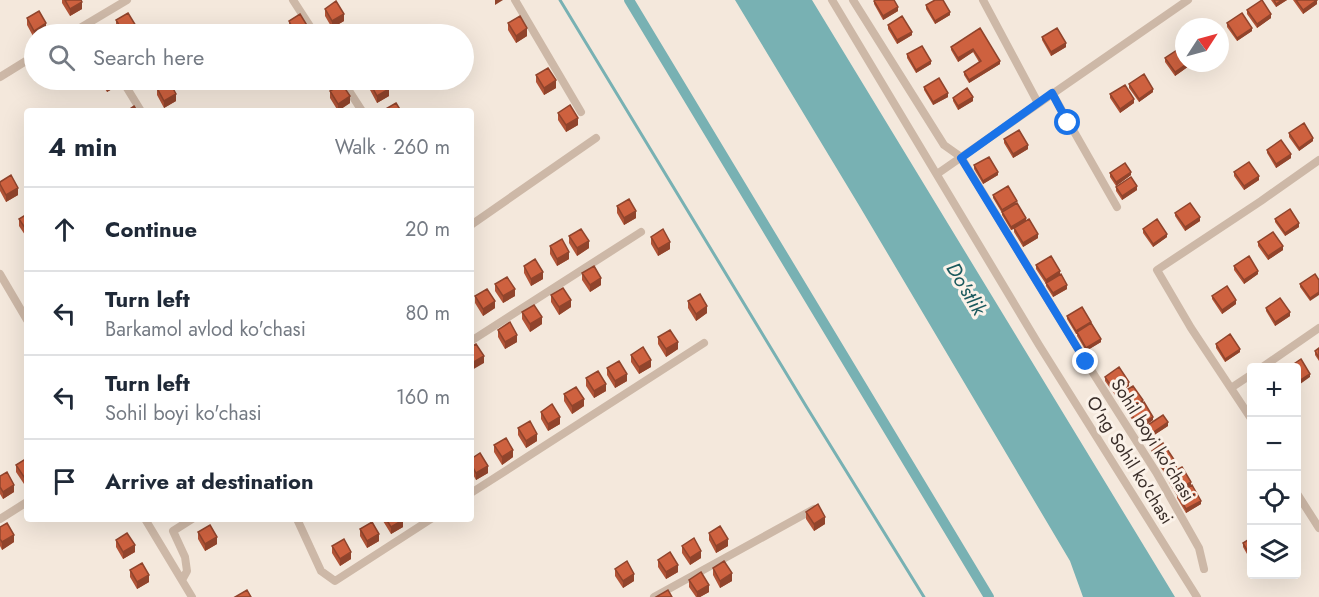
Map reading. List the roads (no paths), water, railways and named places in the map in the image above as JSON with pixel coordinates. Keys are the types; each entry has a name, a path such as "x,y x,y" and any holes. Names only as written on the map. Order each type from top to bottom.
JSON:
{"street":[{"path":"88,23 127,0"},
{"path":"293,0 309,24"},
{"path":"515,0 581,112"},
{"name":"O'ng Sohil ko'chasi","path":"832,0 1039,345 1197,597"},
{"name":"Sohil boyi ko'chasi","path":"853,0 944,145 961,158 1156,472 1199,548 1204,569"},
{"path":"983,0 1038,103"},
{"path":"937,174 1188,0"},
{"path":"0,77 24,62"},
{"path":"128,90 139,108"},
{"path":"348,90 360,108"},
{"path":"1052,93 1117,207"},
{"path":"474,223 596,138"},
{"path":"1249,417 1191,328 1157,270 1319,160"},
{"path":"474,338 641,232"},
{"path":"0,274 24,315"},
{"path":"1268,363 1319,328"},
{"path":"474,492 704,343"},
{"path":"1231,388 1247,377"},
{"path":"1301,500 1319,528"},
{"path":"0,519 24,504"},
{"path":"654,597 818,507"},
{"path":"147,522 192,597"},
{"path":"182,580 188,571 185,557 172,531 187,522"},
{"path":"298,522 321,571 335,581 426,522"}],"water":[{"name":"Do'stlik","path":"735,0 812,0 1175,597 1083,597 1070,561"}],"waterway":[{"path":"560,0 924,597"},
{"path":"629,0 989,597"}]}
